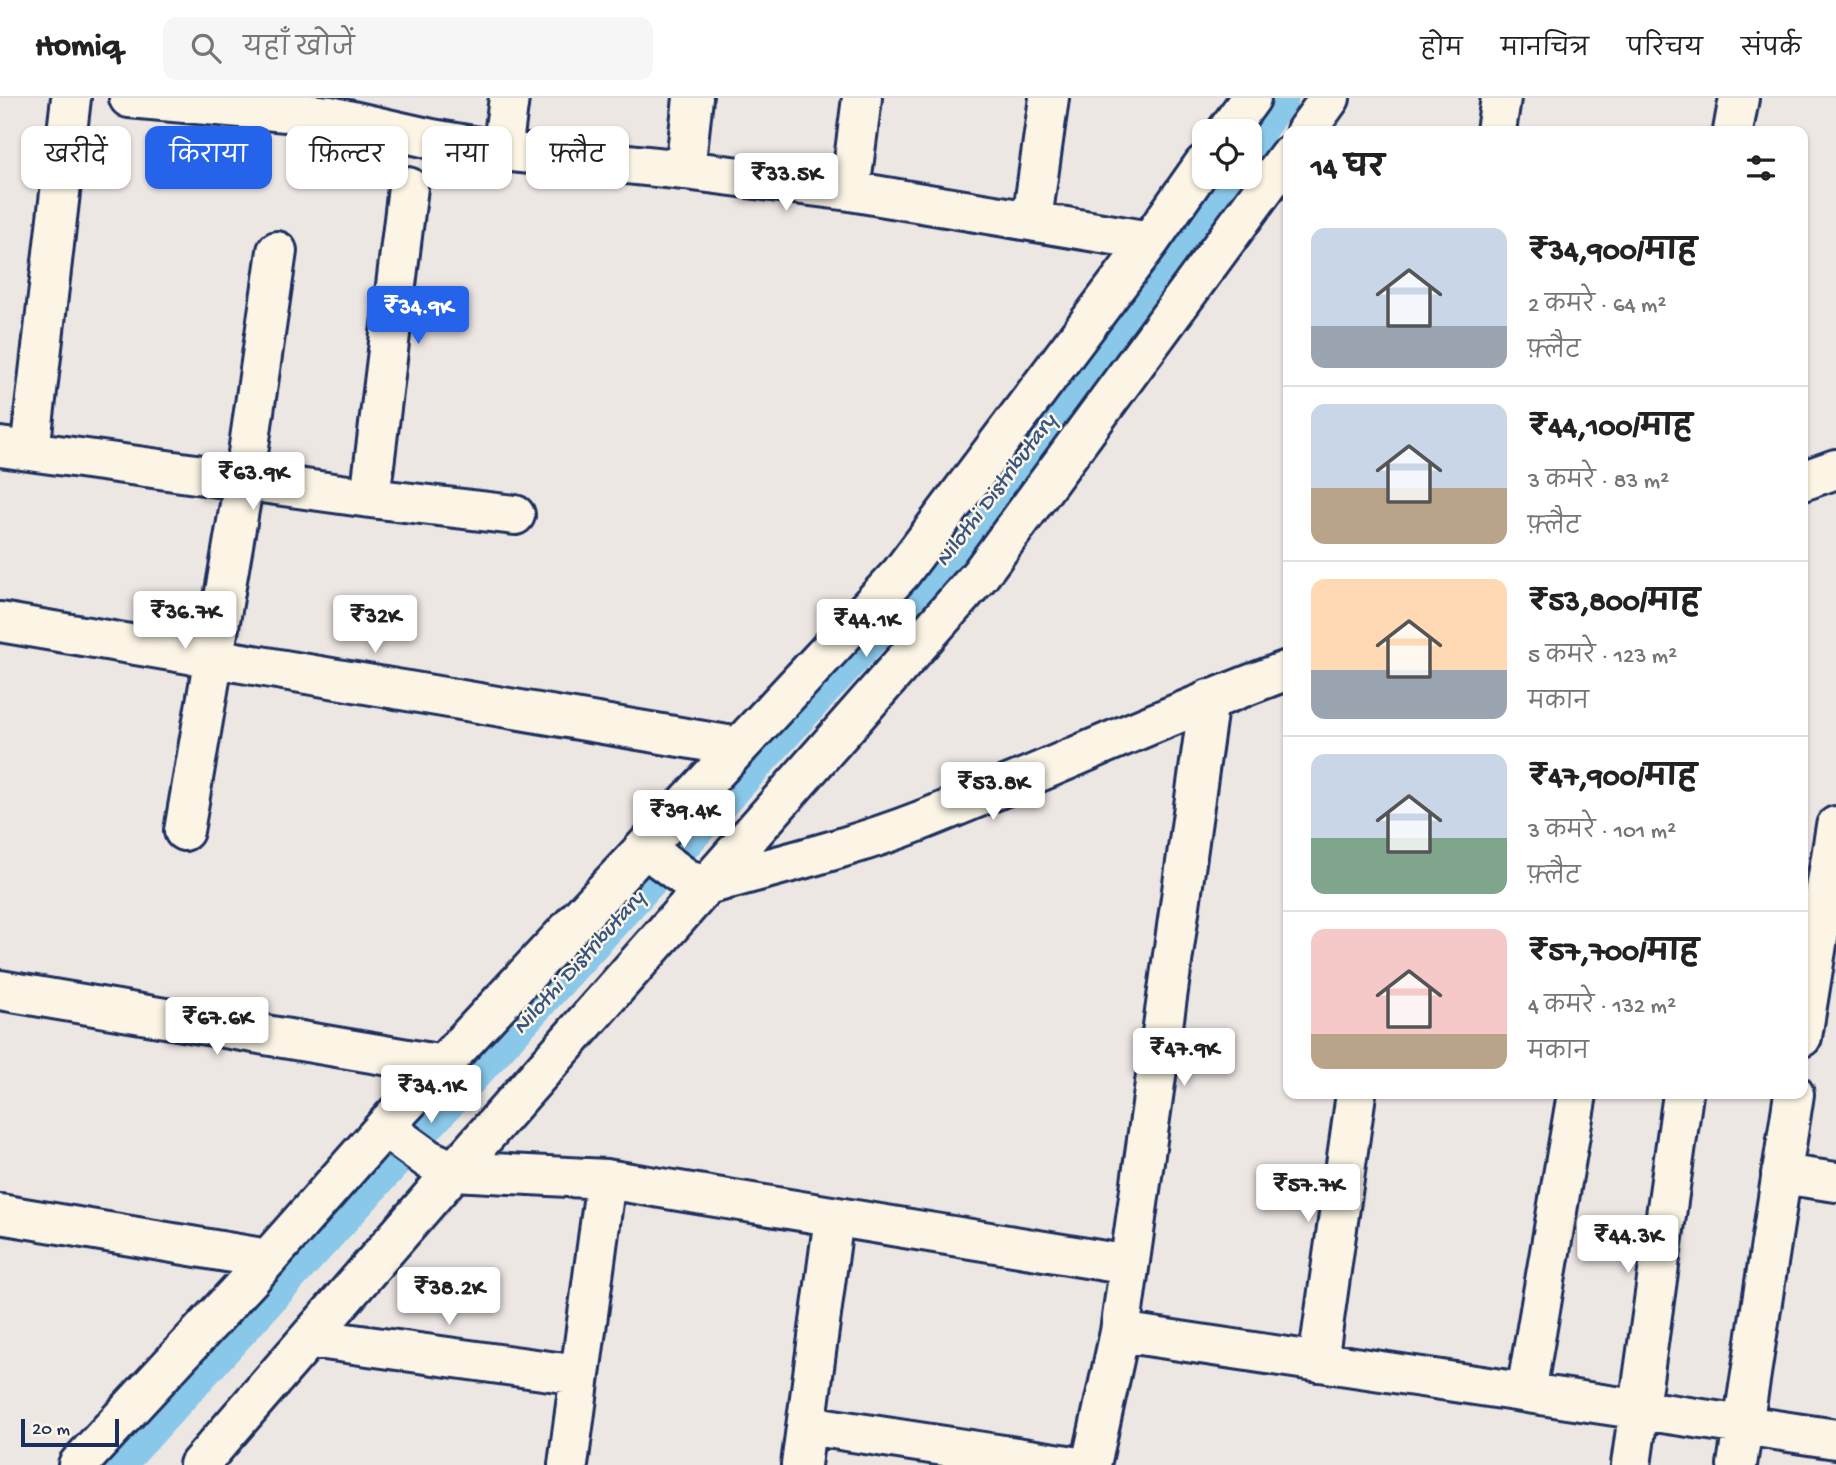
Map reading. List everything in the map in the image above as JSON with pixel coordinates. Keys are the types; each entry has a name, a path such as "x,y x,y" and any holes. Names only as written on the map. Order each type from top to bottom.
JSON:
{"street":[{"path":"71,98 15,449 370,498 515,515"},
{"path":"129,98 331,107 422,135"},
{"path":"505,126 509,98"},
{"path":"685,170 693,98"},
{"path":"850,191 862,98"},
{"path":"1032,220 1049,98"},
{"path":"1236,119 1251,98"},
{"path":"1310,126 1330,98"},
{"path":"1497,126 1502,98"},
{"path":"1734,126 1739,98"},
{"path":"512,152 850,191 1150,241"},
{"path":"199,1465 310,1338 417,1148 443,1065 674,867 980,575 1283,163"},
{"path":"78,1465 268,1259 417,1148 674,867 739,747 901,573 1192,181"},
{"path":"370,498 408,189"},
{"path":"184,831 244,481 277,251"},
{"path":"1808,479 1836,469"},
{"path":"0,622 739,747"},
{"path":"674,867 835,850 919,821 1209,699 1283,672"},
{"path":"1091,1465 1120,1332 1209,699"},
{"path":"1808,1000 1836,826"},
{"path":"0,990 443,1065"},
{"path":"1318,1362 1355,1099"},
{"path":"1526,1392 1576,1099"},
{"path":"1631,1465 1682,1099"},
{"path":"1737,1465 1793,1099"},
{"path":"417,1148 1129,1265"},
{"path":"1781,1174 1836,1182"},
{"path":"568,1465 606,1179"},
{"path":"0,1213 268,1259"},
{"path":"802,1465 834,1217"},
{"path":"1120,1332 1836,1439"},
{"path":"310,1338 579,1375"},
{"path":"807,1425 1068,1465"}],"waterway":[{"name":"Nilothi Distributary","path":"1262,125 1281,98"},
{"name":"Nilothi Distributary","path":"118,1465 959,541 1215,189"}]}
